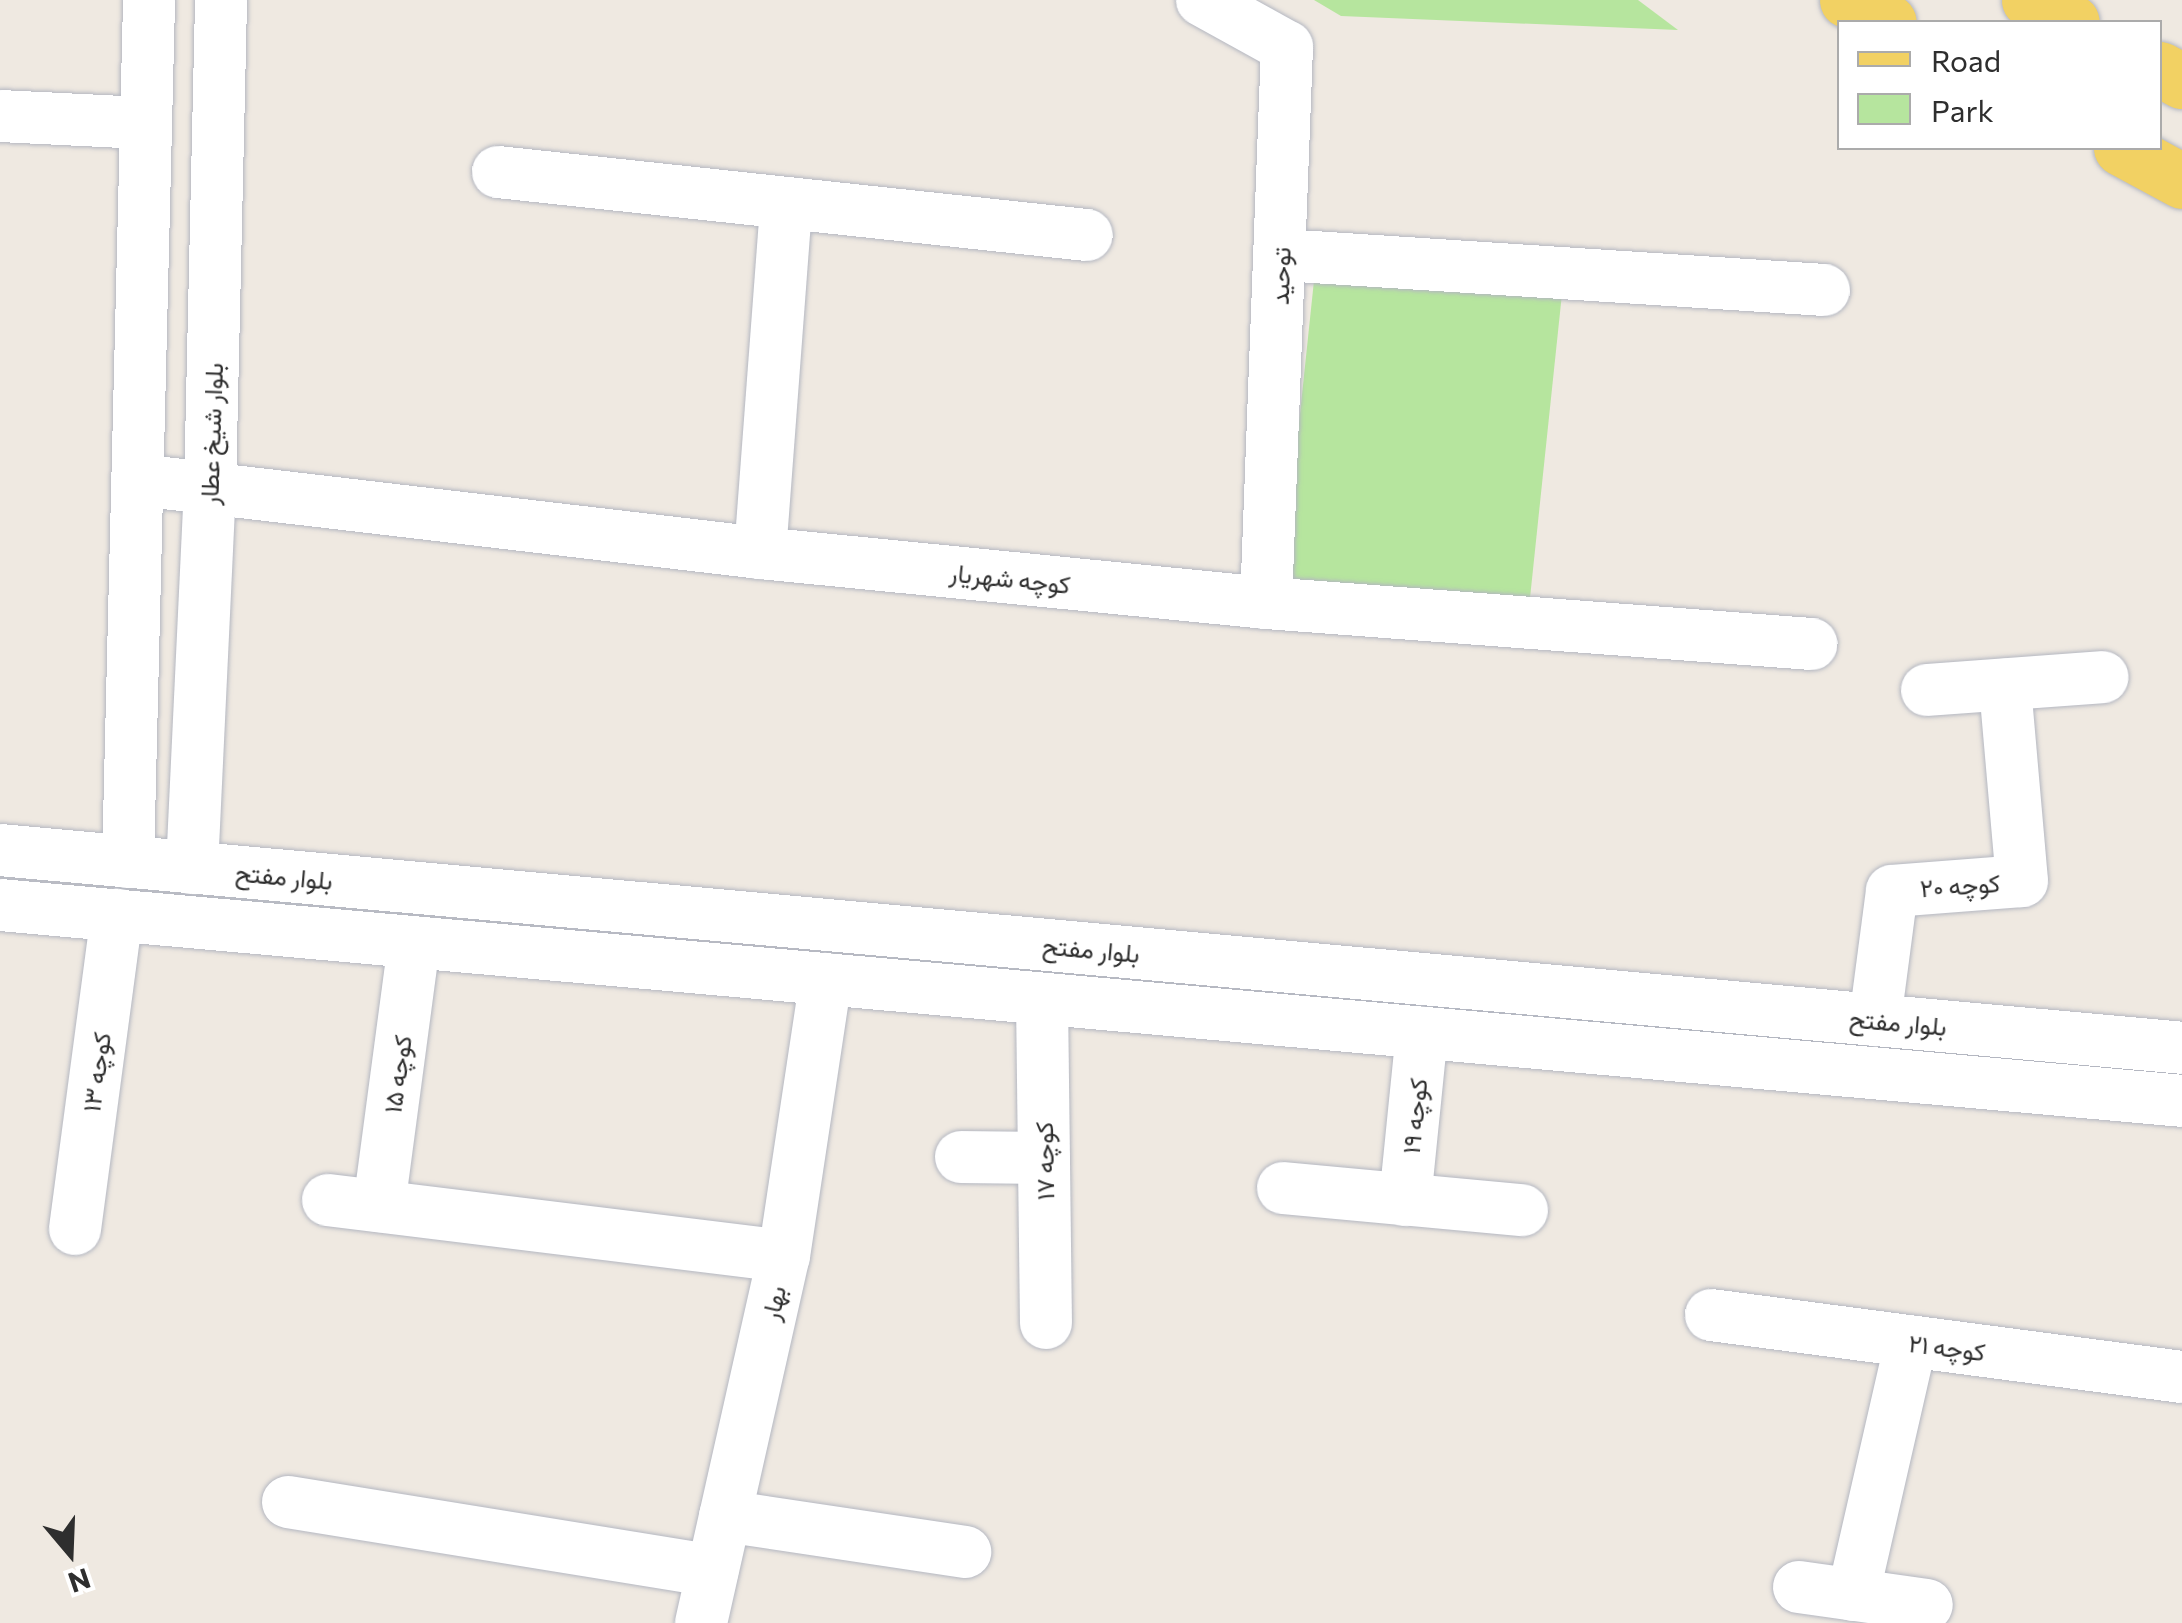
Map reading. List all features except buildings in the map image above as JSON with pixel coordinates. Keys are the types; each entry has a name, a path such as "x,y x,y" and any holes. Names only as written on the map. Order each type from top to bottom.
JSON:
{"main road":[{"path":"1847,0 1885,20"},
{"path":"2030,0 2068,20"},
{"path":"2125,150 2182,181"}],"street":[{"path":"128,862 150,0"},
{"name":"بلوار شیخ عطار","path":"192,868 210,488 221,0"},
{"name":"توحید","path":"1202,0 1287,47 1266,604"},
{"path":"0,116 144,123"},
{"path":"498,172 786,206 1087,235"},
{"path":"760,554 786,206"},
{"path":"1282,255 1824,290"},
{"name":"کوچه شهریار","path":"138,480 760,554 1266,604 1811,644"},
{"path":"1926,690 2103,677"},
{"name":"کوچه ۲۰","path":"1874,1020 1892,891 2022,880 2006,685"},
{"name":"بلوار مفتح","path":"0,850 2182,1048"},
{"path":"0,904 2182,1102"},
{"name":"کوچه ۱۳","path":"75,1229 117,915"},
{"name":"کوچه ۱۵","path":"379,1206 414,942"},
{"path":"1152,1008 1157,955"},
{"name":"بهار","path":"701,1623 784,1256 826,979"},
{"name":"کوچه ۱۷","path":"1042,999 1046,1324"},
{"name":"کوچه ۱۹","path":"1406,1200 1422,1033"},
{"path":"961,1157 1044,1158"},
{"path":"1283,1188 1522,1210"},
{"path":"328,1200 784,1256"},
{"name":"کوچه ۲۱","path":"1711,1315 2182,1377"},
{"path":"1853,1596 1910,1342"},
{"path":"288,1502 712,1570"},
{"path":"725,1516 965,1552"},
{"path":"1799,1586 1927,1604"}],"green space":[{"path":"1314,0 1638,0 1678,30 1341,16"},
{"path":"1315,271 1562,297 1528,613 1282,587"}]}
